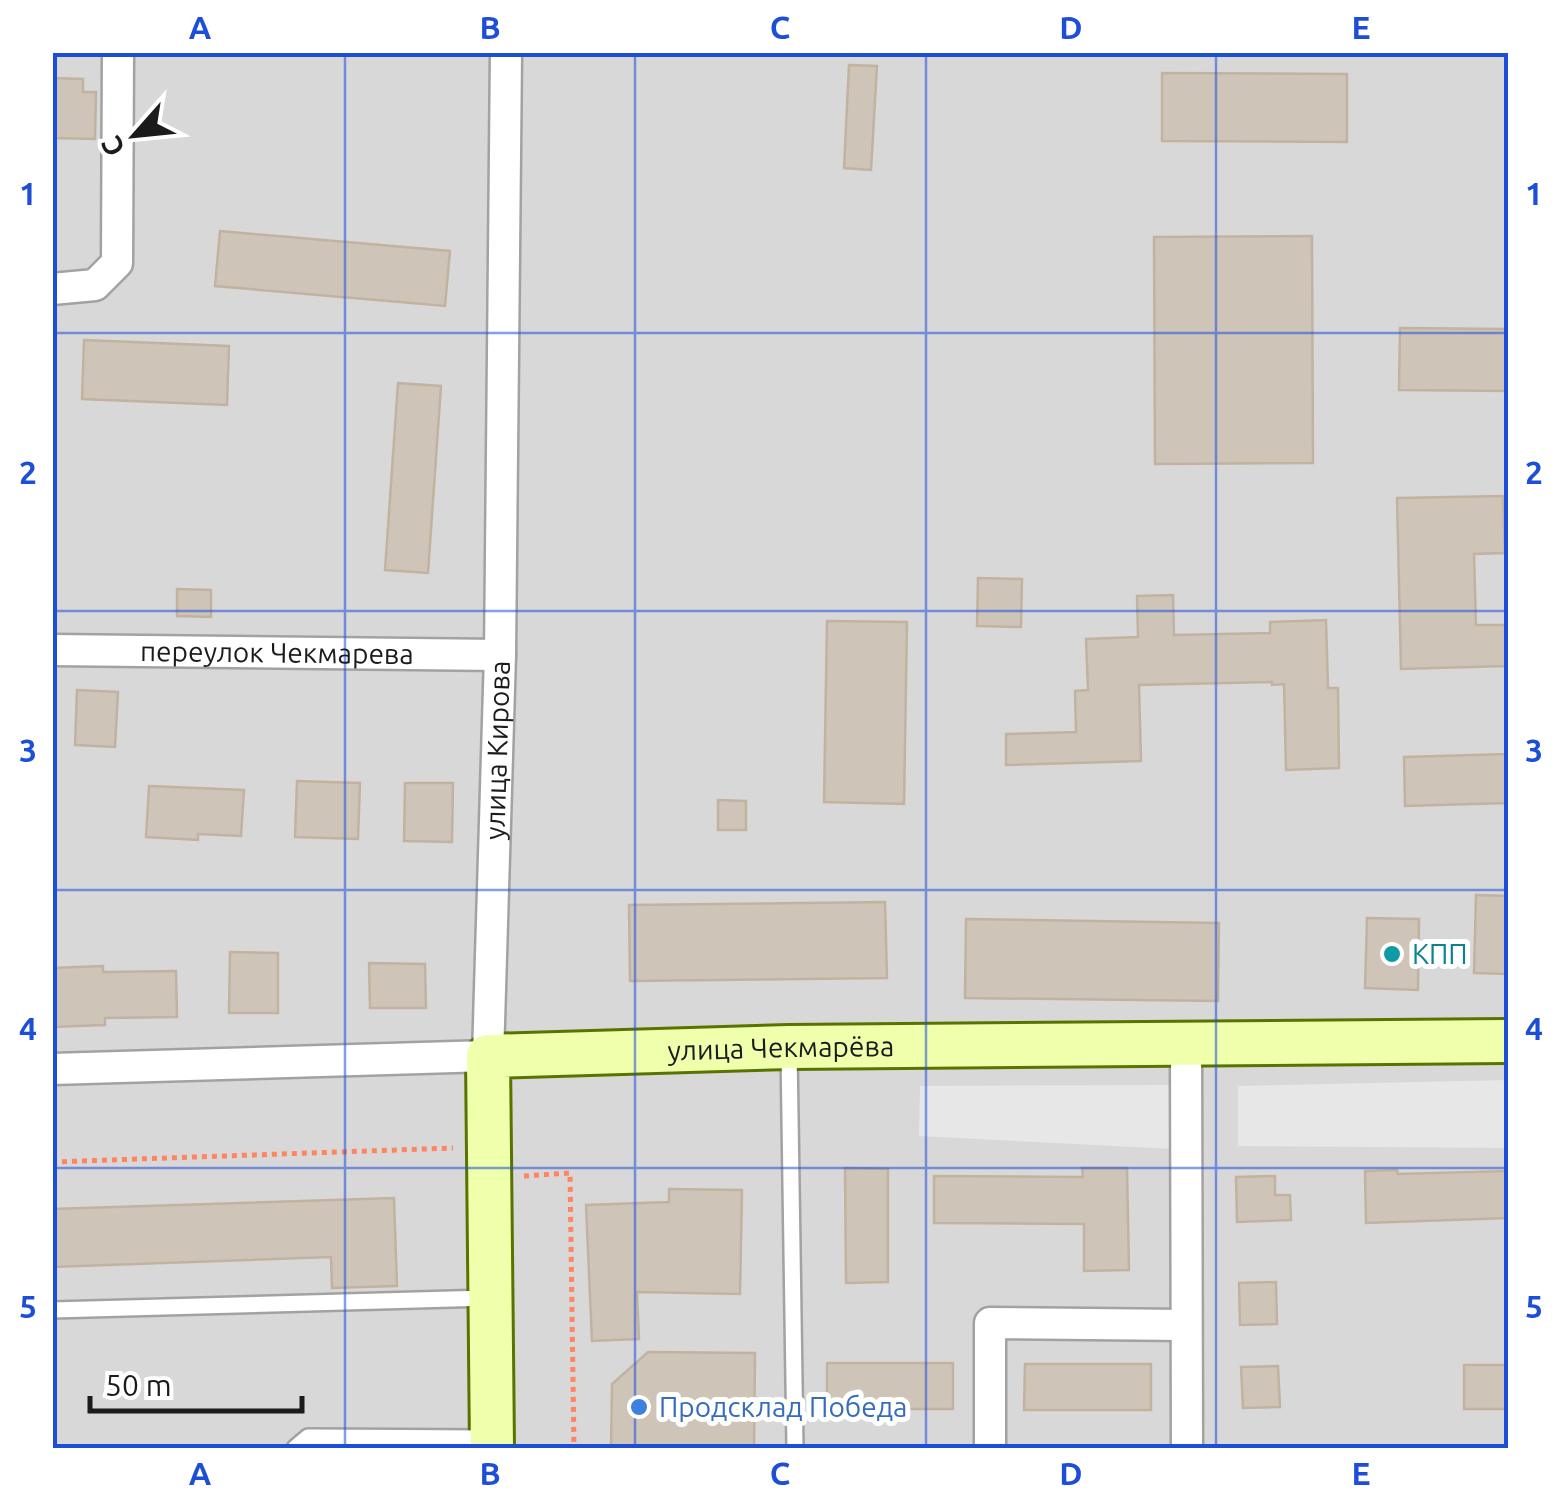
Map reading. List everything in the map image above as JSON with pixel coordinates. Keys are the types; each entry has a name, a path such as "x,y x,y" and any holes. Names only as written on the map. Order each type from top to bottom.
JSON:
{"street":[{"path":"52,289 95,285 117,263 118,52"},
{"name":"улица Кирова","path":"492,1443 488,1056 500,655 506,52"},
{"name":"переулок Чекмарева","path":"52,650 500,655"},
{"name":"улица Чекмарёва","path":"52,1069 789,1047 1508,1040"},
{"path":"1186,1045 1187,1448"},
{"path":"990,1448 990,1323 1184,1325"}],"lane":[{"path":"789,1047 795,1448"},
{"path":"52,1310 491,1298"},
{"path":"295,1448 308,1437 391,1443 492,1443"}],"path":[{"path":"52,1162 454,1148 475,1178 570,1173 574,1448"}],"shaded area":[{"path":"53,53 1508,53 1508,1448 53,1448"},
{"path":"1508,1080 1508,1148 1238,1146 1238,1086"},
{"path":"1173,1085 1173,1149 919,1136 920,1086"}],"building":[{"path":"849,65 877,66 871,170 844,168"},
{"path":"1162,73 1347,74 1347,142 1162,141"},
{"path":"52,78 83,79 83,92 96,92 95,139 52,138"},
{"path":"220,231 450,251 445,306 215,286"},
{"path":"1312,236 1313,463 1155,464 1154,237"},
{"path":"1400,328 1508,329 1508,391 1399,390"},
{"path":"84,340 229,346 227,405 82,399"},
{"path":"398,383 441,386 428,573 385,570"},
{"path":"1503,496 1505,553 1474,554 1476,625 1505,625 1506,666 1401,669 1397,498"},
{"path":"978,578 1022,579 1021,627 977,626"},
{"path":"177,589 211,590 211,617 177,616"},
{"path":"1173,595 1174,635 1270,633 1270,622 1326,620 1328,688 1338,688 1339,768 1286,770 1284,684 1272,682 1139,685 1141,761 1006,765 1006,734 1076,732 1075,691 1088,690 1086,639 1138,637 1137,596"},
{"path":"827,621 907,622 904,804 824,802"},
{"path":"77,690 118,692 115,747 75,745"},
{"path":"1508,754 1508,803 1405,806 1404,757"},
{"path":"297,781 360,783 358,839 295,837"},
{"path":"405,783 453,783 452,842 404,841"},
{"path":"149,786 244,790 241,836 198,834 198,840 146,837"},
{"path":"718,800 746,801 746,830 718,830"},
{"path":"1476,895 1508,896 1508,974 1474,973"},
{"path":"885,902 887,978 630,981 629,905"},
{"name":"КПП","path":"1367,918 1419,919 1418,990 1365,988"},
{"path":"966,919 1219,923 1218,1001 965,998"},
{"path":"230,952 278,953 278,1013 229,1013"},
{"path":"369,963 425,964 426,1008 370,1008"},
{"path":"103,966 103,972 176,971 177,1017 105,1018 105,1025 52,1027 52,968"},
{"path":"845,1168 888,1169 888,1282 846,1283"},
{"path":"1082,1168 1127,1168 1129,1270 1084,1271 1084,1224 934,1223 934,1176 1083,1177"},
{"path":"1397,1170 1398,1174 1508,1171 1508,1218 1366,1223 1365,1171"},
{"path":"1275,1176 1275,1195 1290,1195 1291,1220 1237,1222 1236,1177"},
{"path":"669,1189 742,1190 740,1294 637,1292 639,1339 592,1341 586,1205 669,1202"},
{"path":"394,1198 397,1286 332,1288 331,1257 52,1267 52,1209"},
{"path":"1276,1282 1277,1324 1240,1325 1239,1283"},
{"path":"648,1352 755,1353 754,1448 611,1448 612,1384"},
{"path":"827,1363 953,1363 953,1409 827,1409"},
{"path":"1025,1364 1151,1364 1151,1410 1024,1410"},
{"path":"1464,1365 1508,1365 1508,1409 1464,1409"},
{"path":"1278,1366 1280,1407 1243,1408 1241,1367"}],"place":[{"name":"КПП","path":"1392,954"},
{"name":"Продсклад Победа","path":"639,1407"}]}
